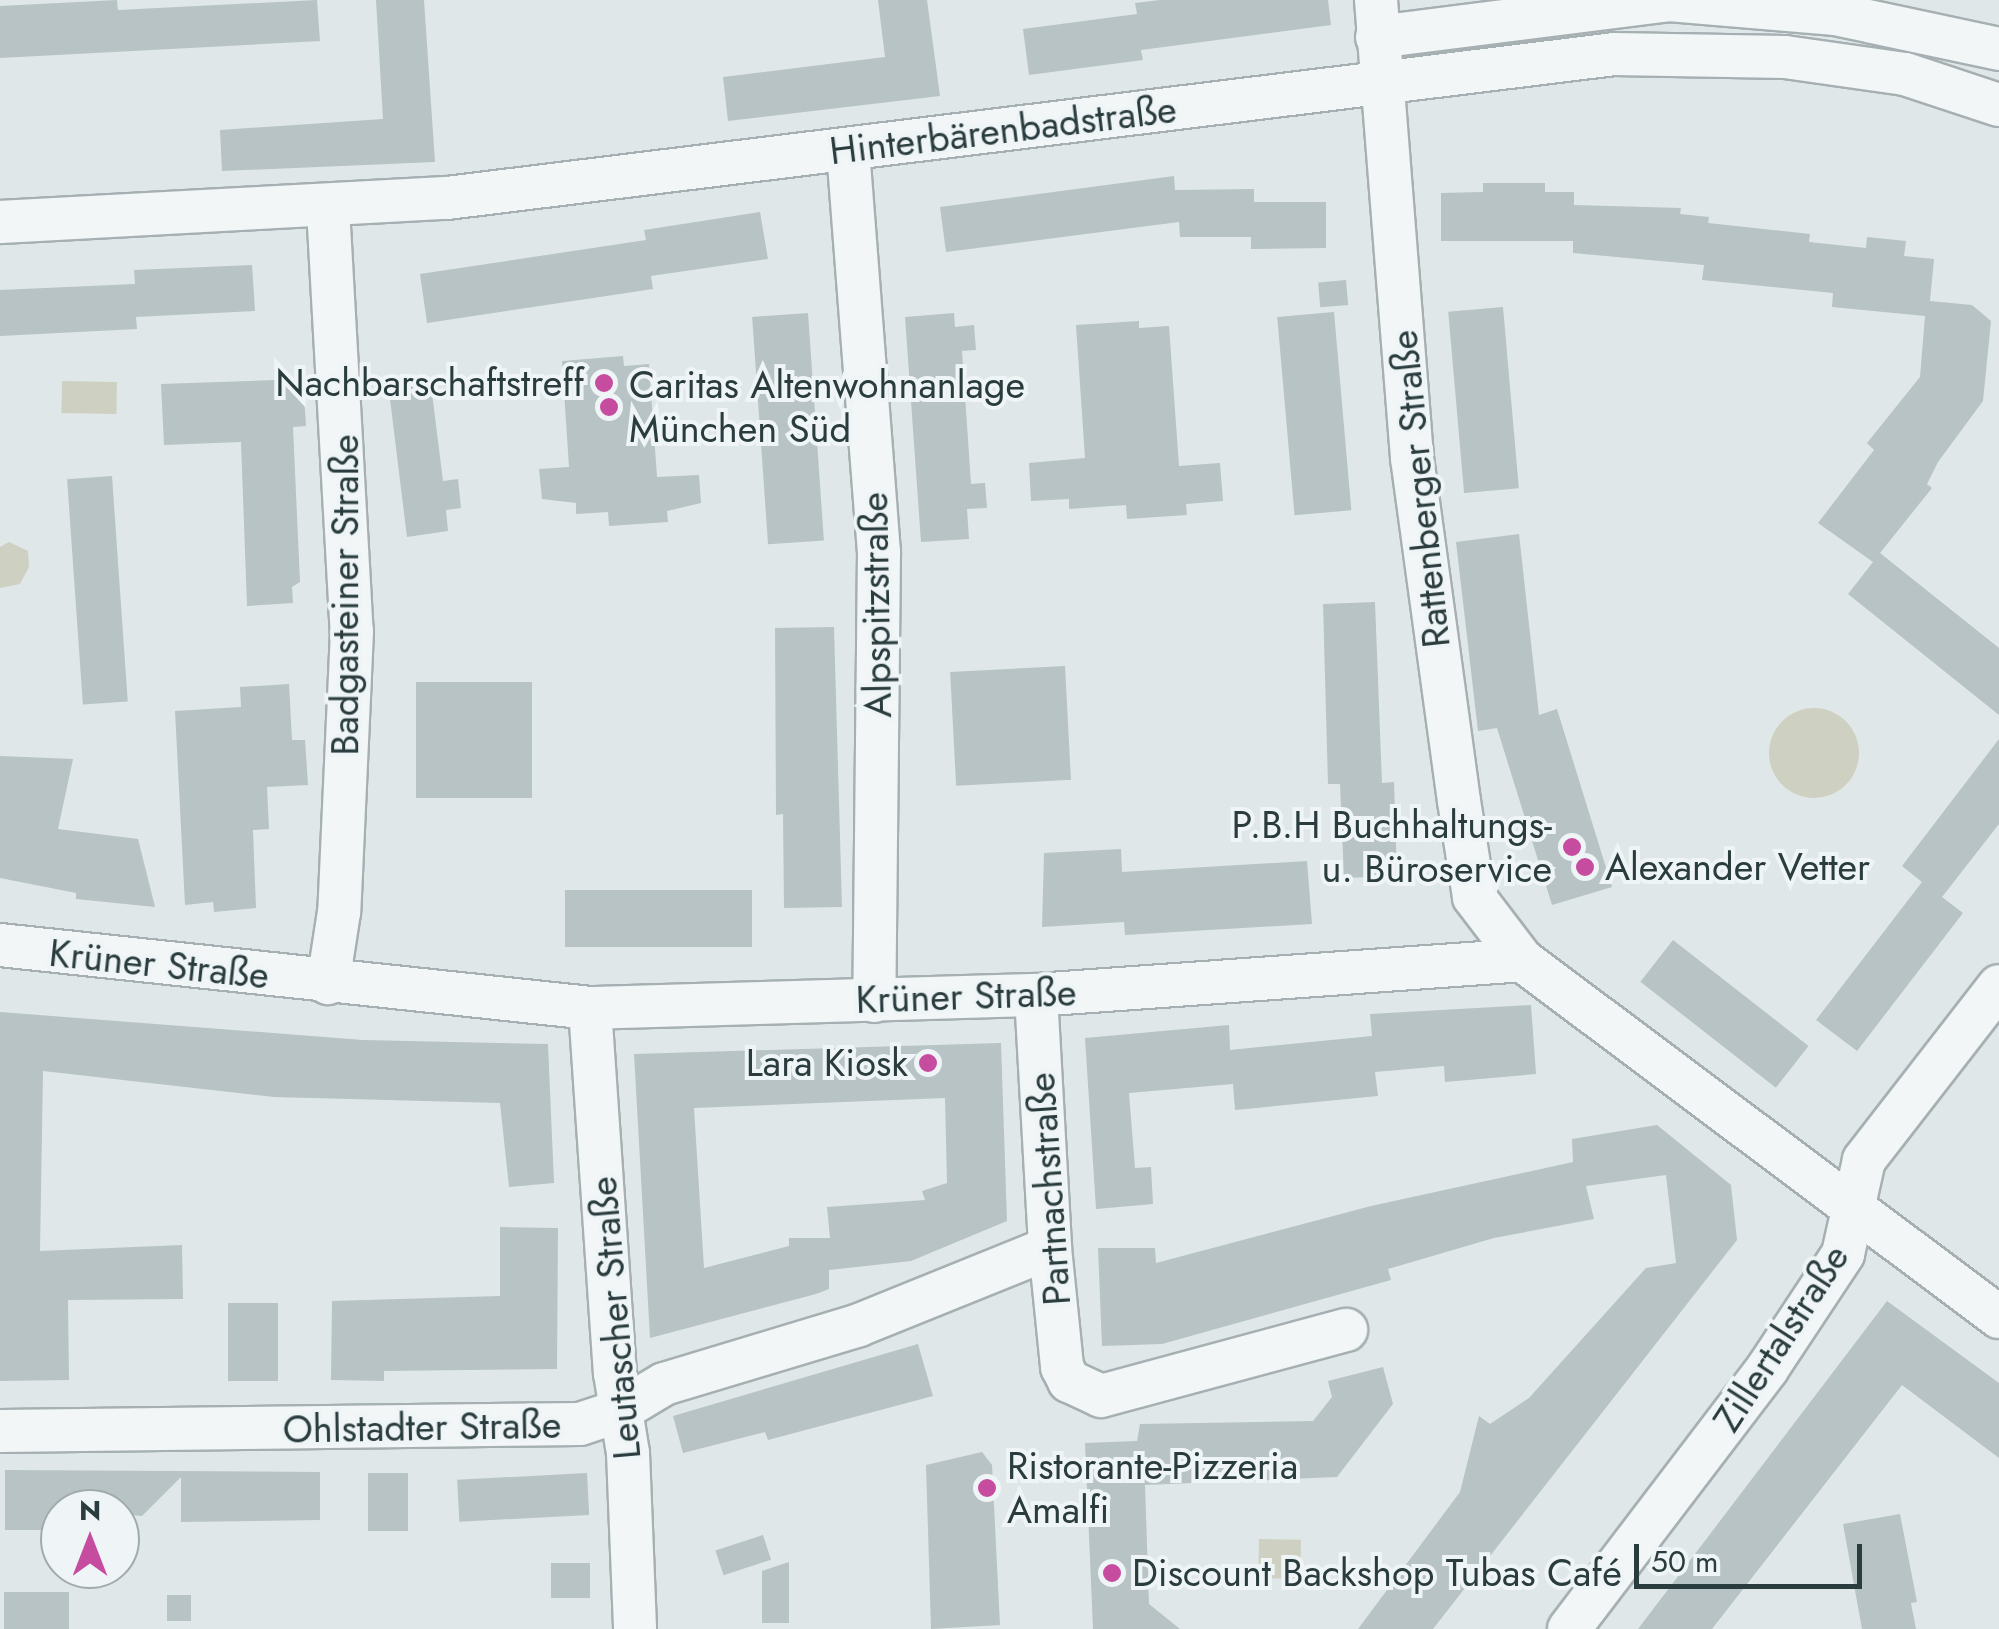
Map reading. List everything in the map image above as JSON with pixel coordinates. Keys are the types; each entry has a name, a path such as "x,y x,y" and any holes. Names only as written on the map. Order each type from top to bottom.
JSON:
{"street":[{"path":"1376,18 1670,0 1835,14 1999,49"},
{"name":"Rattenberger Straße","path":"1376,18 1412,458 1458,801 1474,897 1522,960"},
{"name":"Hinterbärenbadstraße","path":"0,222 328,208 848,150 1537,59 1680,51 1905,74 1999,105"},
{"name":"Alpspitzstraße","path":"848,150 878,552 874,1000"},
{"name":"Badgasteiner Straße","path":"328,208 352,631 339,912 328,983"},
{"name":"Krüner Straße","path":"0,946 590,1008 1036,995 1522,960"},
{"path":"1522,960 1999,1317"},
{"name":"Zillertalstraße","path":"1569,1629 1767,1369 1844,1254 1864,1160 1999,986"},
{"name":"Partnachstraße","path":"1036,995 1050,1248 1062,1367 1070,1382 1101,1396 1346,1330"},
{"name":"Leutascher Straße","path":"590,1008 620,1411 628,1453 635,1629"},
{"name":"Ohlstadter Straße","path":"0,1432 539,1428 620,1411 664,1384 859,1325 1050,1248"}],"green space":[{"path":"62,381 117,382 116,414 61,413"},
{"path":"9,542 28,551 29,567 20,584 0,588 0,547"},
{"path":"1814,708 1831,711 1846,721 1856,736 1856,770 1846,785 1831,795 1814,798 1797,795 1782,785 1772,770 1769,753 1772,736 1782,721 1797,711"},
{"path":"1259,1539 1301,1540 1300,1579 1258,1578"}],"building":[{"path":"117,0 118,10 317,0 320,41 0,58 0,6"},
{"path":"376,0 424,0 435,162 222,171 220,130 383,119"},
{"path":"878,0 927,0 940,96 728,121 723,77 885,57"},
{"path":"1328,0 1331,25 1141,50 1143,60 1029,75 1023,29 1137,14 1135,3"},
{"path":"1174,176 1175,190 1254,189 1254,202 1326,202 1326,248 1251,249 1251,237 1180,237 1179,222 946,252 940,207"},
{"path":"1483,183 1545,183 1545,192 1574,192 1574,205 1681,208 1680,214 1709,217 1708,223 1810,234 1809,242 1866,248 1867,237 1906,241 1904,256 1934,259 1930,301 1972,305 1991,321 1983,401 1938,462 1927,484 1932,488 1880,553 1999,648 1999,715 1848,594 1873,562 1818,523 1874,450 1867,443 1920,377 1925,316 1832,307 1833,293 1702,280 1704,265 1573,253 1573,241 1441,241 1441,193 1483,192"},
{"path":"760,212 768,259 651,276 653,289 427,323 420,274 646,240 644,230"},
{"path":"252,265 255,311 136,317 137,329 0,336 0,290 135,284 134,270"},
{"path":"1346,280 1348,305 1320,307 1318,282"},
{"path":"1503,307 1519,488 1464,493 1448,312"},
{"path":"1334,312 1351,510 1295,515 1277,317"},
{"path":"808,313 824,540 768,544 752,317"},
{"path":"954,313 955,327 974,325 976,350 962,351 971,484 985,483 987,508 967,509 969,539 921,542 905,317"},
{"path":"1139,321 1139,328 1169,326 1179,466 1220,463 1223,501 1186,504 1187,515 1127,519 1126,505 1069,509 1069,499 1031,501 1029,463 1085,458 1076,325"},
{"name":"Caritas Altenwohnanlage München Süd","path":"623,356 624,366 649,364 657,477 699,475 701,503 667,511 668,522 609,526 608,512 576,514 576,503 542,499 539,469 569,467 562,361"},
{"path":"430,377 443,481 458,479 461,508 446,510 448,531 407,537 388,383"},
{"path":"303,379 306,426 293,427 300,582 292,587 293,603 247,606 241,442 164,445 161,384"},
{"path":"112,476 128,701 83,705 67,479"},
{"path":"1519,534 1539,715 1557,709 1612,887 1552,905 1497,728 1478,731 1456,542"},
{"path":"1375,602 1382,783 1394,782 1397,876 1344,878 1340,784 1328,784 1323,604"},
{"path":"834,627 842,907 784,908 783,814 776,815 775,628"},
{"path":"1065,666 1071,780 956,786 950,672"},
{"path":"416,682 532,682 532,798 416,798"},
{"path":"289,684 292,740 305,740 308,785 267,787 269,829 253,830 256,908 214,912 213,902 185,905 175,711 241,707 240,687"},
{"path":"1999,739 1999,824 1942,897 1963,913 1857,1051 1816,1020 1922,882 1902,866"},
{"path":"0,756 73,759 58,829 138,839 155,907 76,899 76,893 0,878"},
{"path":"1121,849 1122,872 1307,861 1312,924 1125,935 1124,922 1042,927 1044,853"},
{"path":"565,890 752,890 752,947 565,947"},
{"path":"1673,940 1809,1046 1776,1088 1640,982"},
{"path":"1531,1005 1536,1074 1445,1082 1444,1066 1375,1072 1378,1096 1235,1110 1233,1084 1129,1093 1135,1168 1151,1167 1153,1204 1096,1209 1085,1038 1229,1025 1230,1050 1372,1036 1370,1014"},
{"path":"0,1012 363,1040 548,1044 554,1183 509,1187 500,1103 274,1097 43,1071 40,1251 182,1245 183,1299 68,1300 69,1380 0,1381"},
{"path":"1001,1043 1007,1221 911,1261 829,1270 829,1289 816,1294 650,1338 634,1054","holes":["945,1098 947,1183 922,1191 925,1200 827,1207 830,1238 789,1238 789,1246 704,1268 694,1108"]},
{"path":"1657,1125 1731,1185 1737,1240 1433,1629 1358,1629 1460,1492 1479,1416 1490,1424 1529,1398 1646,1268 1676,1263 1666,1175 1586,1186 1594,1219 1494,1238 1388,1269 1391,1280 1162,1344 1102,1346 1098,1248 1155,1248 1156,1263 1371,1206 1573,1162 1572,1139"},
{"path":"500,1227 558,1228 557,1369 384,1371 384,1381 331,1380 332,1301 500,1296"},
{"path":"1887,1301 1999,1383 1999,1458 1902,1385 1712,1629 1638,1629"},
{"path":"228,1303 278,1303 278,1381 228,1381"},
{"path":"918,1344 933,1396 768,1440 765,1432 683,1453 673,1416"},
{"path":"1383,1367 1393,1404 1337,1477 1145,1485 1149,1604 1180,1629 1093,1629 1085,1443 1137,1441 1140,1424 1313,1421 1332,1397 1328,1381"},
{"path":"982,1452 992,1465 1000,1625 931,1629 926,1465"},
{"path":"5,1470 320,1472 320,1520 181,1522 181,1477 142,1516 140,1489 40,1489 40,1530 5,1530"},
{"path":"368,1473 408,1473 408,1531 368,1531"},
{"path":"587,1473 589,1515 459,1522 457,1480"},
{"path":"1900,1514 1917,1602 1911,1603 1916,1629 1862,1629 1843,1524"},
{"path":"763,1535 771,1560 723,1575 715,1550"},
{"path":"789,1562 789,1623 762,1623 762,1571"},
{"path":"551,1563 590,1563 590,1598 551,1598"},
{"path":"4,1592 69,1592 69,1629 4,1629"},
{"path":"167,1595 191,1595 191,1621 167,1621"}],"place":[{"name":"Nachbarschaftstreff","path":"604,383"},
{"name":"Caritas Altenwohnanlage München Süd","path":"609,407"},
{"name":"P.B.H Buchhaltungs- u. Büroservice","path":"1572,847"},
{"name":"Alexander Vetter","path":"1585,867"},
{"name":"Lara Kiosk","path":"928,1063"},
{"name":"Ristorante-Pizzeria Amalfi","path":"987,1488"},
{"name":"Discount Backshop Tubas Café","path":"1112,1573"}]}
